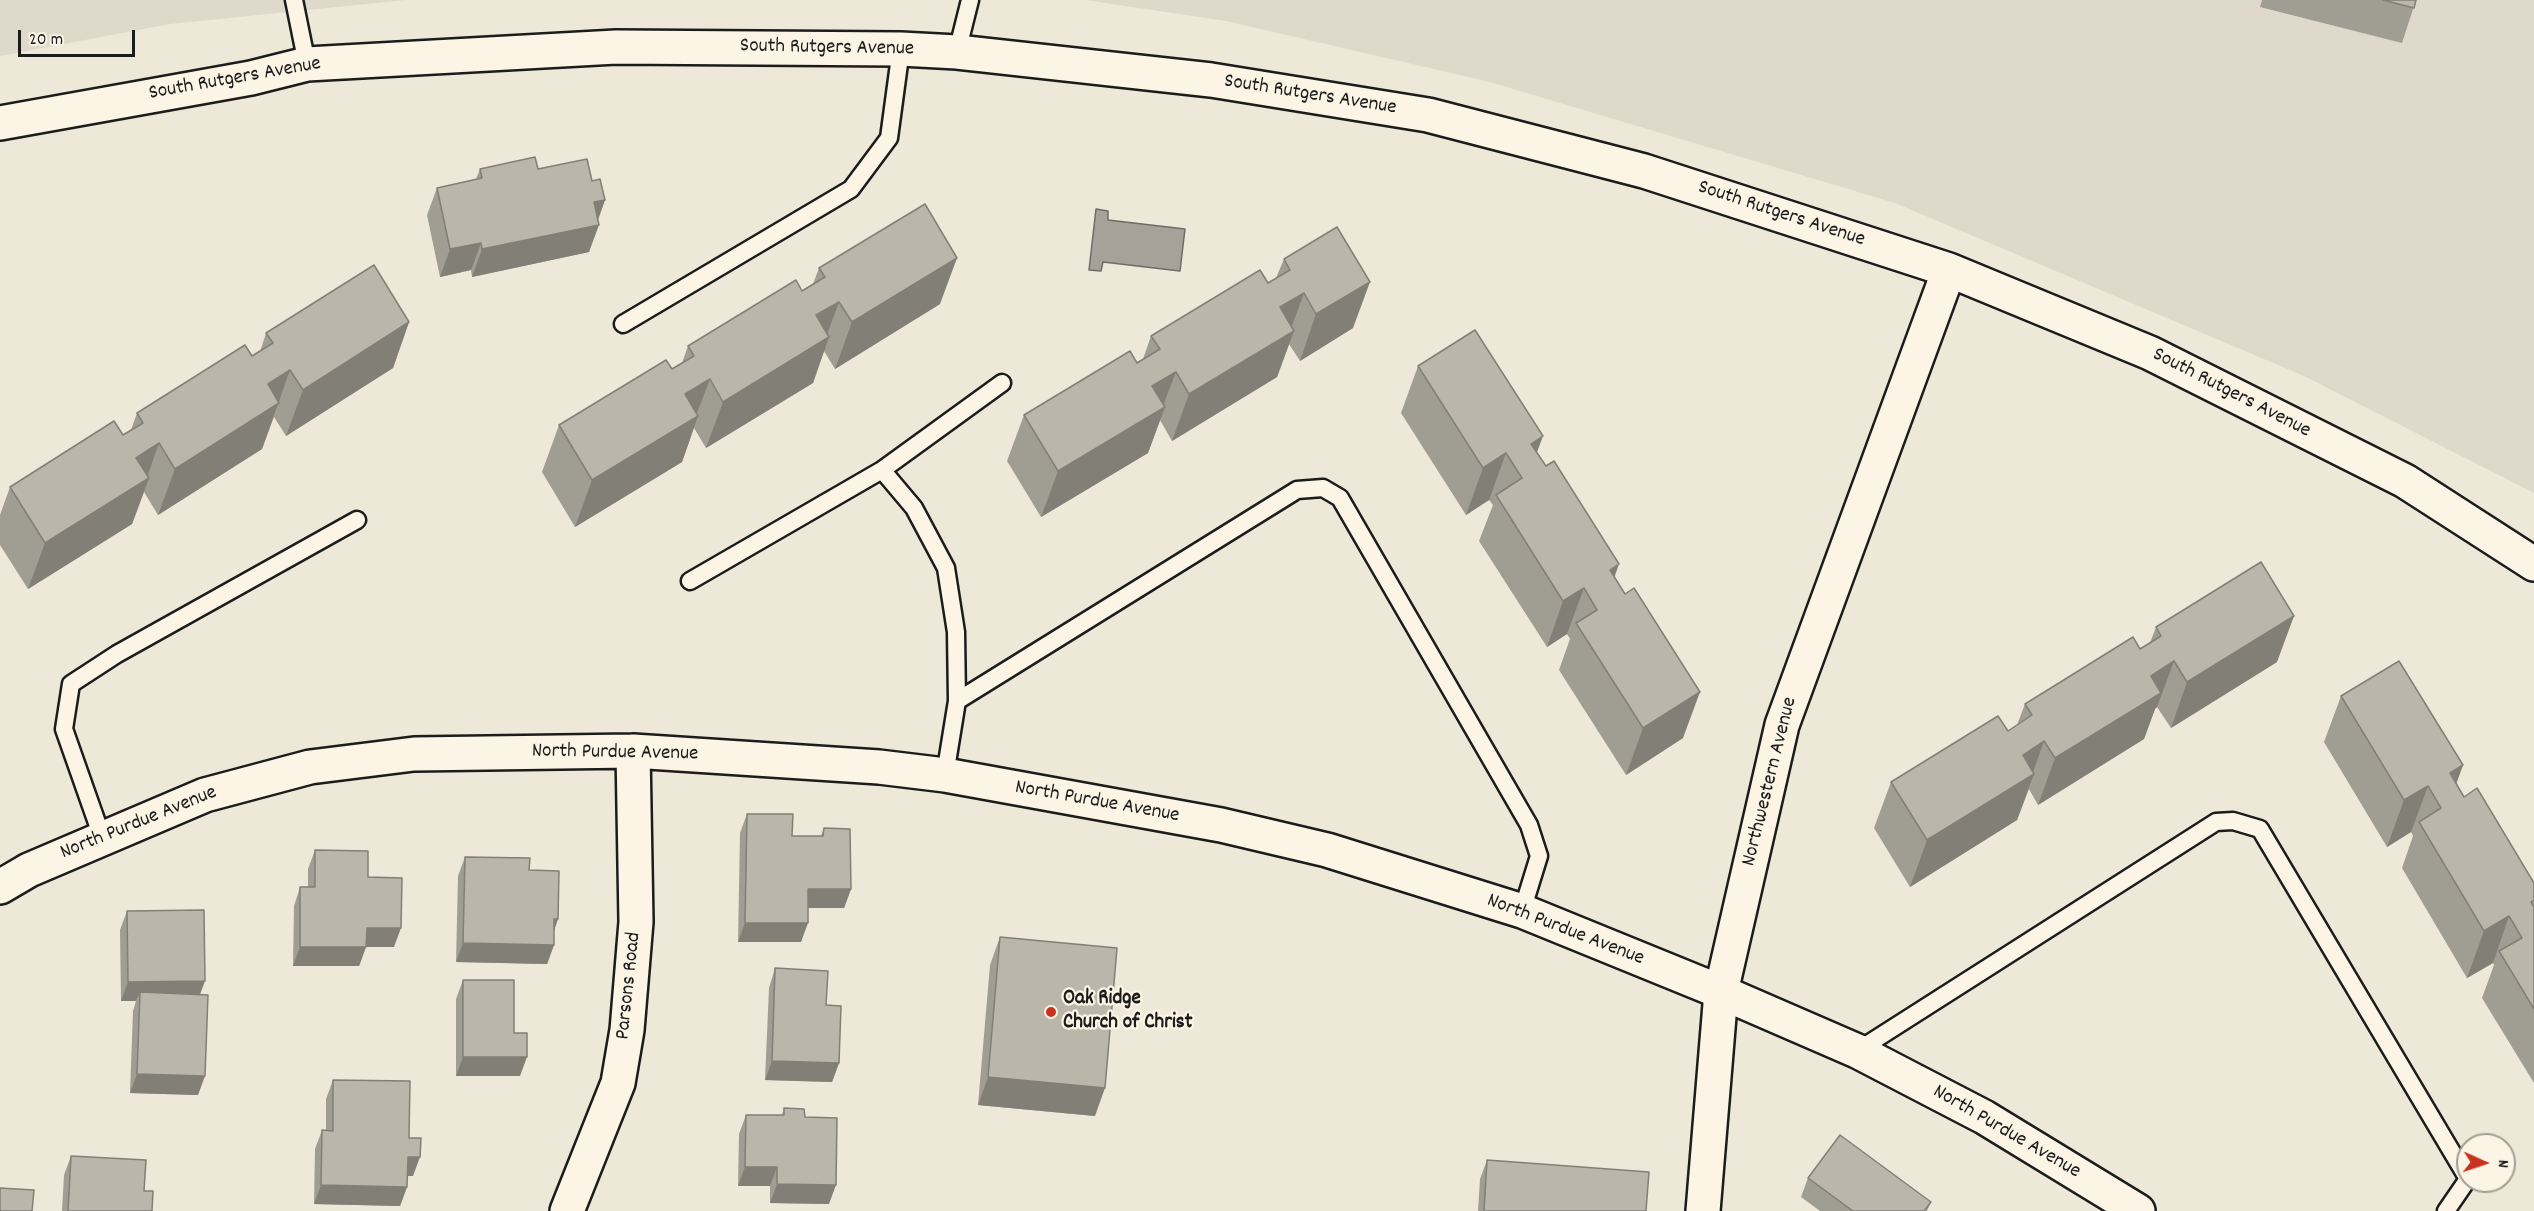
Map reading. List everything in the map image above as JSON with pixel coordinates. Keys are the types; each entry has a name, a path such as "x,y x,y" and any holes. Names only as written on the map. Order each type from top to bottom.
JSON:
{"street":[{"name":"South Rutgers Avenue","path":"0,123 251,78 307,64 616,47 901,49 957,52 1211,80 1428,115 1644,171 1949,270 2150,353 2405,482 2534,564"},
{"name":"Northwestern Avenue","path":"1703,1211 1721,992 1782,725 1949,270"},
{"name":"North Purdue Avenue","path":"0,887 30,870 102,837 205,795 310,767 414,754 633,751 879,767 945,775 1221,825 1317,847 1522,911 1721,992 1857,1051 1984,1117 2138,1211"},
{"name":"Parsons Road","path":"567,1211 618,1083 627,1030 636,922 633,751"}],"lane":[{"path":"294,0 307,64"},
{"path":"957,52 970,0"},
{"path":"623,324 851,189 889,138 901,49"},
{"path":"690,581 882,470 1002,383"},
{"path":"882,470 914,508 946,568 956,632 957,701 945,775"},
{"path":"957,701 1297,490 1323,488 1340,498 1529,825 1539,856 1522,911"},
{"path":"102,837 63,729 71,684 117,654 357,520"},
{"path":"1857,1051 2216,822 2233,821 2260,830 2456,1159"},
{"path":"2446,1211 2458,1193"}],"shaded area":[{"path":"0,0 406,0 170,24 0,56"},
{"path":"1085,0 2534,0 2534,493 2304,376 1895,203 1490,82 1226,21"},
{"path":"1096,209 1108,211 1108,220 1185,229 1180,271 1103,262 1101,271 1089,270"}],"building":[{"path":"2383,0 2416,0 2414,8"},
{"path":"535,157 538,169 587,159 592,181 600,179 605,200 594,202 599,225 482,249 481,243 450,249 437,188 482,178 480,169"},
{"path":"925,204 957,258 852,322 839,302 816,315 829,337 723,402 710,379 685,394 698,416 592,480 559,425 666,360 672,369 694,356 688,346 796,280 802,291 825,277 819,268"},
{"path":"1337,227 1370,282 1316,314 1304,293 1280,307 1294,331 1189,394 1176,372 1152,386 1165,407 1058,471 1024,415 1130,351 1137,363 1160,349 1151,336 1260,270 1268,283 1290,270 1284,259"},
{"path":"374,265 409,322 303,390 290,370 268,384 279,403 175,469 159,443 136,458 149,478 45,543 10,487 114,421 123,435 143,423 137,413 245,345 252,356 273,343 266,333"},
{"path":"1475,330 1543,436 1531,444 1546,466 1554,461 1619,564 1610,570 1625,594 1634,588 1700,692 1643,728 1576,623 1597,610 1584,588 1563,601 1496,495 1522,478 1506,453 1483,468 1418,366"},
{"path":"2261,562 2294,616 2187,682 2174,661 2151,676 2161,693 2055,758 2044,741 2023,755 2034,774 1927,840 1891,782 1998,716 2008,731 2032,715 2025,704 2133,637 2140,649 2161,636 2156,627"},
{"path":"2399,661 2463,765 2450,773 2464,797 2477,788 2534,883 2534,900 2531,902 2534,907 2534,1009 2499,951 2522,938 2509,916 2484,931 2419,822 2441,808 2428,786 2404,800 2341,696"},
{"path":"747,814 793,814 792,836 823,836 824,828 850,829 851,889 808,889 808,923 745,923"},
{"path":"315,850 368,851 368,877 402,878 401,928 367,928 366,947 300,947 300,887 315,887"},
{"path":"465,857 530,858 529,870 559,871 558,919 554,919 554,945 463,943"},
{"path":"204,910 205,981 128,982 127,911"},
{"path":"1000,937 1117,948 1105,1088 988,1077"},
{"path":"775,968 828,971 826,1005 841,1006 839,1063 772,1061"},
{"path":"463,980 514,980 514,1033 527,1033 527,1057 463,1057"},
{"path":"140,992 208,995 205,1076 137,1074"},
{"path":"333,1080 410,1081 409,1138 421,1138 420,1157 408,1157 407,1187 321,1185 322,1130 333,1131"},
{"path":"784,1108 804,1109 805,1117 837,1118 836,1185 777,1184 777,1167 745,1167 746,1115 784,1115"},
{"path":"1840,1135 1931,1202 1924,1211 1853,1211 1808,1178"},
{"path":"71,1156 146,1160 144,1191 153,1191 152,1211 68,1211"},
{"path":"1487,1160 1649,1172 1646,1211 1484,1211"},
{"path":"0,1188 34,1190 32,1211 0,1211"}],"place":[{"name":"Oak Ridge Church of Christ","path":"1051,1012"}]}
